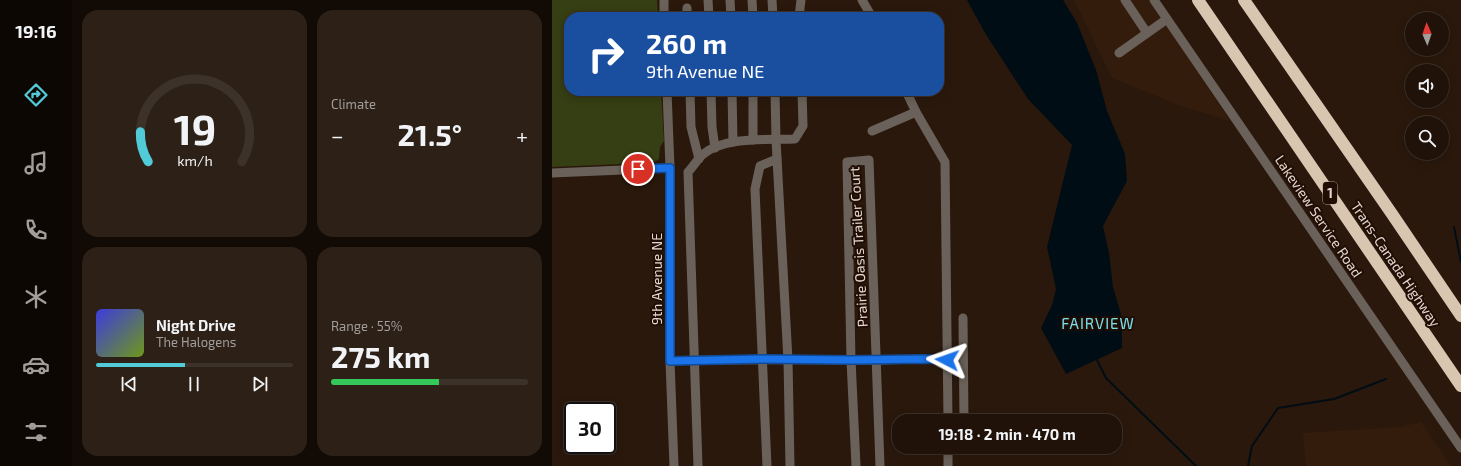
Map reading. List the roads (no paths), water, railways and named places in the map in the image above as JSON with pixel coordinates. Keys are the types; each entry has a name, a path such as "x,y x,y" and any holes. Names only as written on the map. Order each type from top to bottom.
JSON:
{"highway":[{"name":"Trans-Canada Highway","path":"1198,0 1461,386"},
{"name":"Trans-Canada Highway","path":"1244,0 1461,316"}],"street":[{"path":"664,0 664,12"},
{"path":"708,0 709,12"},
{"path":"730,0 731,12"},
{"path":"752,0 752,12"},
{"path":"772,0 772,12"},
{"path":"800,12 801,0"},
{"path":"862,0 869,12"},
{"path":"1125,0 1147,33"},
{"name":"Lakeview Service Road","path":"1154,0 1461,448"},
{"path":"1119,53 1167,19"},
{"name":"9th Avenue NE","path":"667,96 670,168 670,361 674,466"},
{"path":"690,96 691,127 699,159"},
{"path":"711,96 712,127 715,148"},
{"path":"732,96 732,142"},
{"path":"753,96 753,140"},
{"path":"775,96 776,140 788,360 790,466"},
{"path":"698,466 688,172 703,155 715,148 732,142 795,139 803,126 802,96"},
{"path":"908,96 945,162 948,414"},
{"path":"872,131 916,112"},
{"path":"767,466 755,189 760,166 778,159"},
{"name":"Prairie Oasis Trailer Court","path":"856,466 851,360 846,162 869,160 880,466"},
{"path":"552,172 670,168"},
{"path":"963,318 964,414"},
{"path":"670,361 762,359 947,360"},
{"path":"948,454 948,466"}],"waterway":[{"path":"1454,227 1461,262"},
{"path":"1097,360 1106,378 1196,466"},
{"path":"1248,466 1252,446 1278,408 1334,399 1386,379"}],"district":[{"name":"FAIRVIEW","path":"1098,323"}]}
